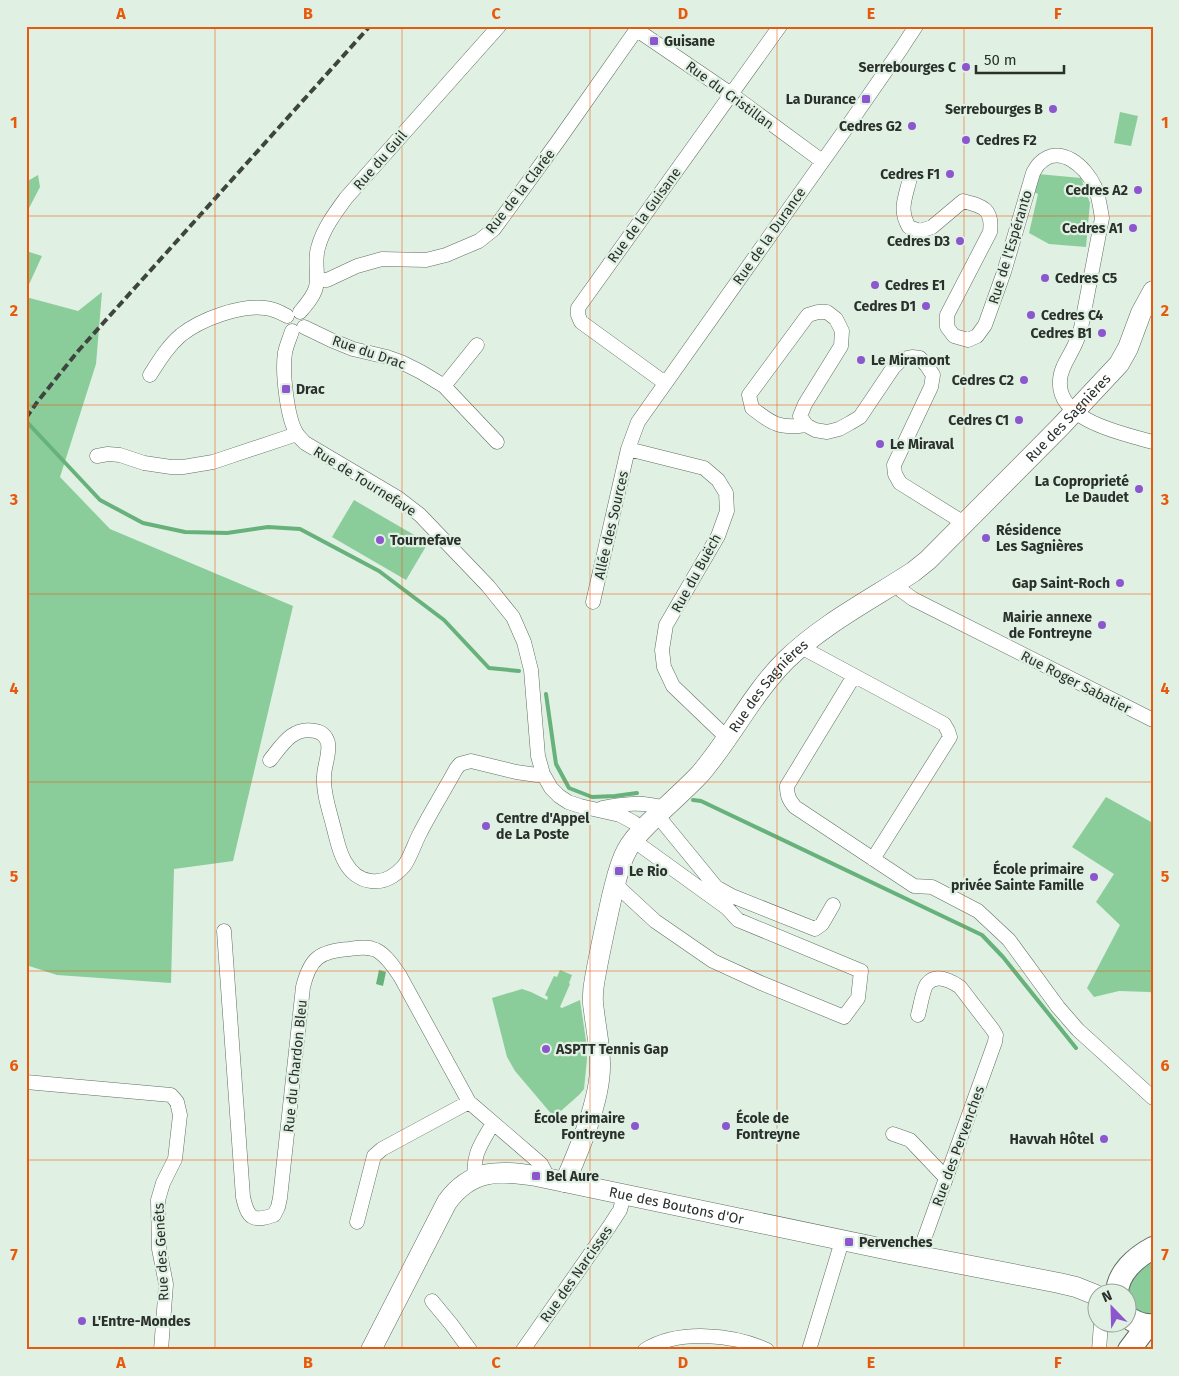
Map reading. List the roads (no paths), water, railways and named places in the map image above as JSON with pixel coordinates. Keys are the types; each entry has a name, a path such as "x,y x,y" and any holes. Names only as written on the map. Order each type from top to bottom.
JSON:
{"main road":[{"name":"Rue des Sagnières","path":"557,1180 579,1147 591,1113 599,1079 599,1039 593,1010 593,995 605,925 623,857 649,823 697,777 729,737 753,700 786,660 816,634 897,583 928,560 1076,411 1113,371 1124,356 1141,313 1153,291"},
{"name":"Rue des Boutons d'Or","path":"371,1350 448,1202 465,1182 493,1173 507,1172 557,1180 842,1241 1076,1287 1086,1291"},
{"path":"1119,1284 1126,1270 1139,1256 1153,1248"},
{"name":"Rue des Boutons d'Or","path":"1076,1287 1086,1286"},
{"path":"1136,1323 1150,1325"},
{"path":"1129,1350 1150,1325"},
{"path":"1118,1350 1120,1334"}],"street":[{"name":"Rue du Guil","path":"294,314 314,293 317,280 317,250 332,216 499,26"},
{"name":"Rue de la Guisane","path":"665,383 581,322 578,308 780,26"},
{"name":"Rue de la Durance","path":"628,449 638,422 916,26"},
{"name":"Rue de la Clarée","path":"317,280 327,280 357,266 382,259 426,260 446,255 478,241 494,229 638,28"},
{"name":"Rue du Cristillan","path":"638,28 822,161"},
{"name":"Rue de l'Espéranto","path":"909,182 903,206 904,219 909,227 920,231 932,227 963,201 976,204 985,209 991,220 990,232 946,315 947,327 954,336 968,340 978,336 985,325 1004,272 1033,173 1040,162 1051,156 1066,156 1085,170 1094,185 1102,218 1081,328 1077,341 1064,365 1059,382 1063,397 1076,411"},
{"path":"150,375 164,354 181,335 205,321 251,307 294,314"},
{"path":"806,425 791,427 776,424 752,408 749,395 808,315 827,312 836,319 842,331 840,346 805,404 800,416 806,425 814,430 827,432 839,429 860,417 893,368 902,359 920,358 932,375 931,388 894,465 895,474 900,483 964,523"},
{"path":"97,456 108,454 120,455 144,463 171,468 183,467 213,462 297,434 289,410 284,370 285,354 298,329 289,329 285,323 294,314"},
{"name":"Rue du Drac","path":"298,329 353,349 387,357 421,372 444,386 497,442"},
{"path":"444,386 478,345"},
{"path":"1076,411 1085,419 1099,426 1153,442"},
{"name":"Rue de Tournefave","path":"297,434 305,443 398,498 420,515 488,586 513,617 524,642 531,670 538,756 543,774 551,788 568,802 594,809 620,815 634,822 649,823 654,805 613,806 594,809"},
{"name":"Allée des Sources","path":"593,602 628,449"},
{"name":"Rue du Buëch","path":"628,449 704,468 718,480 726,492 727,511 718,536 666,625 662,650 664,667 673,686 720,731 729,737"},
{"name":"Rue Roger Sabatier","path":"897,583 902,591 913,599 1153,720"},
{"path":"801,647 944,724 948,731 950,738 874,859"},
{"path":"854,676 787,786 789,800 795,807 914,886 932,887 978,911 1009,940 1058,1007 1078,1030 1153,1098"},
{"path":"270,760 286,739 295,733 303,730 312,730 325,736 328,750 324,768 325,790 344,861 350,870 360,878 379,882 396,874 405,865 419,835 460,764 471,761 516,772 543,774"},
{"path":"615,884 655,920 713,961 844,1017 858,998 861,971 738,920 649,823"},
{"path":"649,823 716,887 732,896 815,929 822,924 833,905"},
{"name":"Rue du Chardon Bleu","path":"224,931 243,1197 250,1216 257,1219 274,1215 278,1207 306,974 316,958 324,952 336,950 366,948 377,951 387,959 400,976 469,1102 557,1180"},
{"name":"Rue des Pervenches","path":"918,1015 926,985 934,979 942,979 953,982 960,987 996,1035 918,1256"},
{"name":"Rue des Genêts","path":"26,1082 171,1095 177,1102 180,1115 175,1159 163,1182 158,1200 159,1249 166,1284 160,1350"},
{"path":"357,1222 374,1156 382,1149 469,1102"},
{"path":"475,1178 474,1166 477,1152 493,1123"},
{"path":"893,1134 910,1140 946,1178"},
{"name":"Rue des Narcisses","path":"523,1350 609,1227 620,1210 624,1195"},
{"path":"809,1350 842,1241"},
{"path":"432,1301 470,1350"},
{"path":"1099,1350 1100,1334"},
{"path":"645,1350 666,1341 682,1337 708,1336 740,1340 767,1350"}],"waterway":[{"path":"26,421 100,500 143,523 185,532 227,533 268,527 300,529 379,571 444,620 489,668 519,671"},
{"path":"546,694 556,764 569,788 592,797 637,793"},
{"path":"693,800 701,801 982,935 1003,957 1076,1048"}],"railway":[{"path":"26,418 79,350 370,26"}],"place":[{"name":"Guisane","path":"654,41"},
{"name":"Serrebourges C","path":"966,67"},
{"name":"La Durance","path":"866,99"},
{"name":"Serrebourges B","path":"1053,109"},
{"name":"Cedres G2","path":"912,126"},
{"name":"Cedres F2","path":"966,140"},
{"name":"Cedres F1","path":"950,174"},
{"name":"Cedres A2","path":"1138,190"},
{"name":"Cedres A1","path":"1133,228"},
{"name":"Cedres D3","path":"960,241"},
{"name":"Cedres C5","path":"1045,278"},
{"name":"Cedres E1","path":"875,285"},
{"name":"Cedres D1","path":"926,306"},
{"name":"Cedres C4","path":"1031,315"},
{"name":"Cedres B1","path":"1102,333"},
{"name":"Le Miramont","path":"861,360"},
{"name":"Cedres C2","path":"1024,380"},
{"name":"Drac","path":"286,389"},
{"name":"Cedres C1","path":"1019,420"},
{"name":"Le Miraval","path":"880,444"},
{"name":"La Coproprieté Le Daudet","path":"1139,489"},
{"name":"Résidence Les Sagnières","path":"986,538"},
{"name":"Tournefave","path":"380,540"},
{"name":"Gap Saint-Roch","path":"1120,583"},
{"name":"Mairie annexe de Fontreyne","path":"1102,625"},
{"name":"Centre d'Appel de La Poste","path":"486,826"},
{"name":"Le Rio","path":"619,871"},
{"name":"École primaire privée Sainte Famille","path":"1094,877"},
{"name":"ASPTT Tennis Gap","path":"546,1049"},
{"name":"École primaire Fontreyne","path":"635,1126"},
{"name":"École de Fontreyne","path":"726,1126"},
{"name":"Havvah Hôtel","path":"1104,1139"},
{"name":"Bel Aure","path":"536,1176"},
{"name":"Pervenches","path":"849,1242"},
{"name":"L'Entre-Mondes","path":"82,1321"}]}
